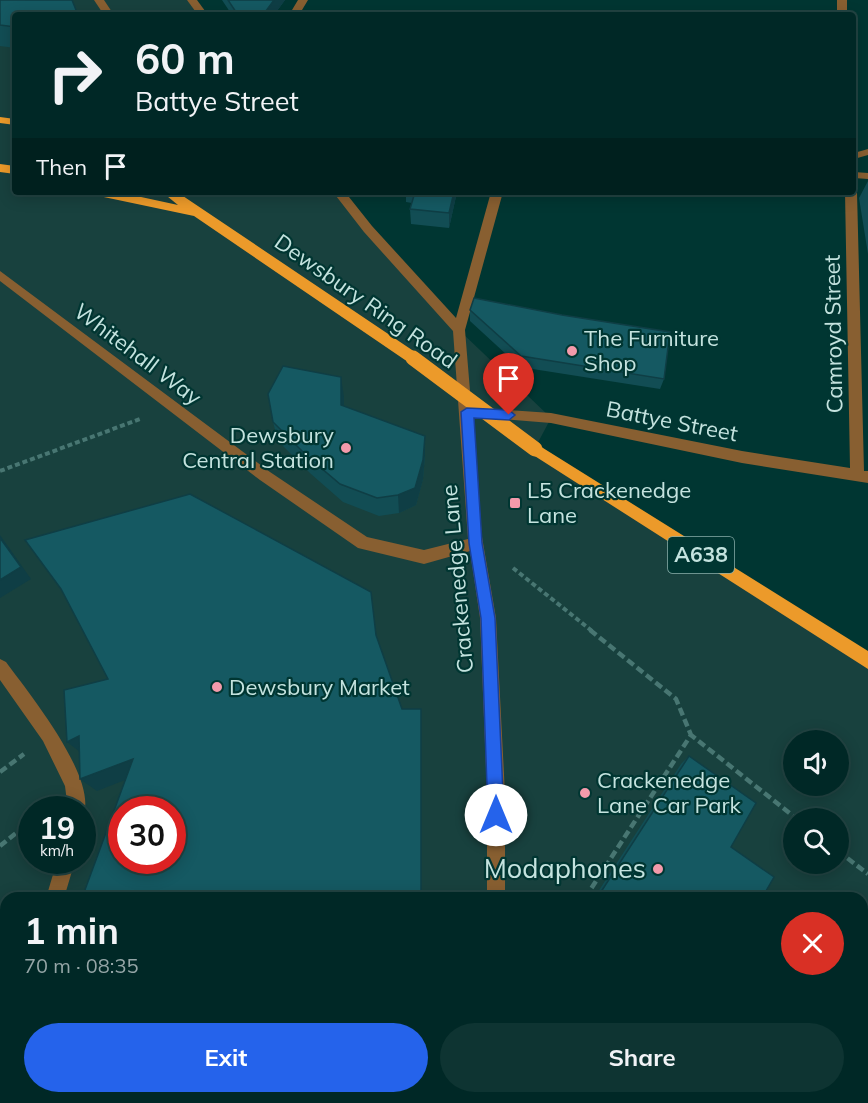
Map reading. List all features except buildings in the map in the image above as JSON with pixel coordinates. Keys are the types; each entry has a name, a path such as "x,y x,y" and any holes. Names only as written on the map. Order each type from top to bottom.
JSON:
{"highway":[{"name":"Dewsbury Ring Road","path":"113,195 199,214"},
{"name":"Dewsbury Ring Road","path":"172,195 413,358 535,449 868,661"}],"street":[{"path":"341,195 368,229 459,330"},
{"path":"459,330 496,195"},
{"name":"Camroyd Street","path":"851,195 862,476"},
{"name":"Whitehall Way","path":"0,275 265,476 363,543 424,557 475,540"},
{"name":"Crackenedge Lane","path":"459,330 475,540 488,618 496,794 496,892"},
{"name":"Battye Street","path":"467,412 551,418 742,457 862,476"},
{"path":"0,667 49,735 74,785 75,796"},
{"path":"57,892 62,874"}],"path":[{"path":"0,471 145,417"},
{"path":"475,540 676,699 691,735 783,808"},
{"path":"589,892 691,735"},
{"path":"0,846 18,831"},
{"path":"849,859 868,874"}],"shaded area":[{"path":"0,0 192,0 201,12 12,12 12,195 342,195 459,330 551,418 535,448 868,661 868,892 0,892"}],"place":[{"name":"The Furniture Shop","path":"572,351"},
{"name":"Dewsbury Central Station","path":"346,448"},
{"name":"L5 Crackenedge Lane","path":"515,503"},
{"name":"Dewsbury Market","path":"217,687"},
{"name":"Crackenedge Lane Car Park","path":"585,793"},
{"name":"Modaphones","path":"658,869"}],"route":[{"path":"496,815 488,618 476,543 467,412 509,415"}]}
